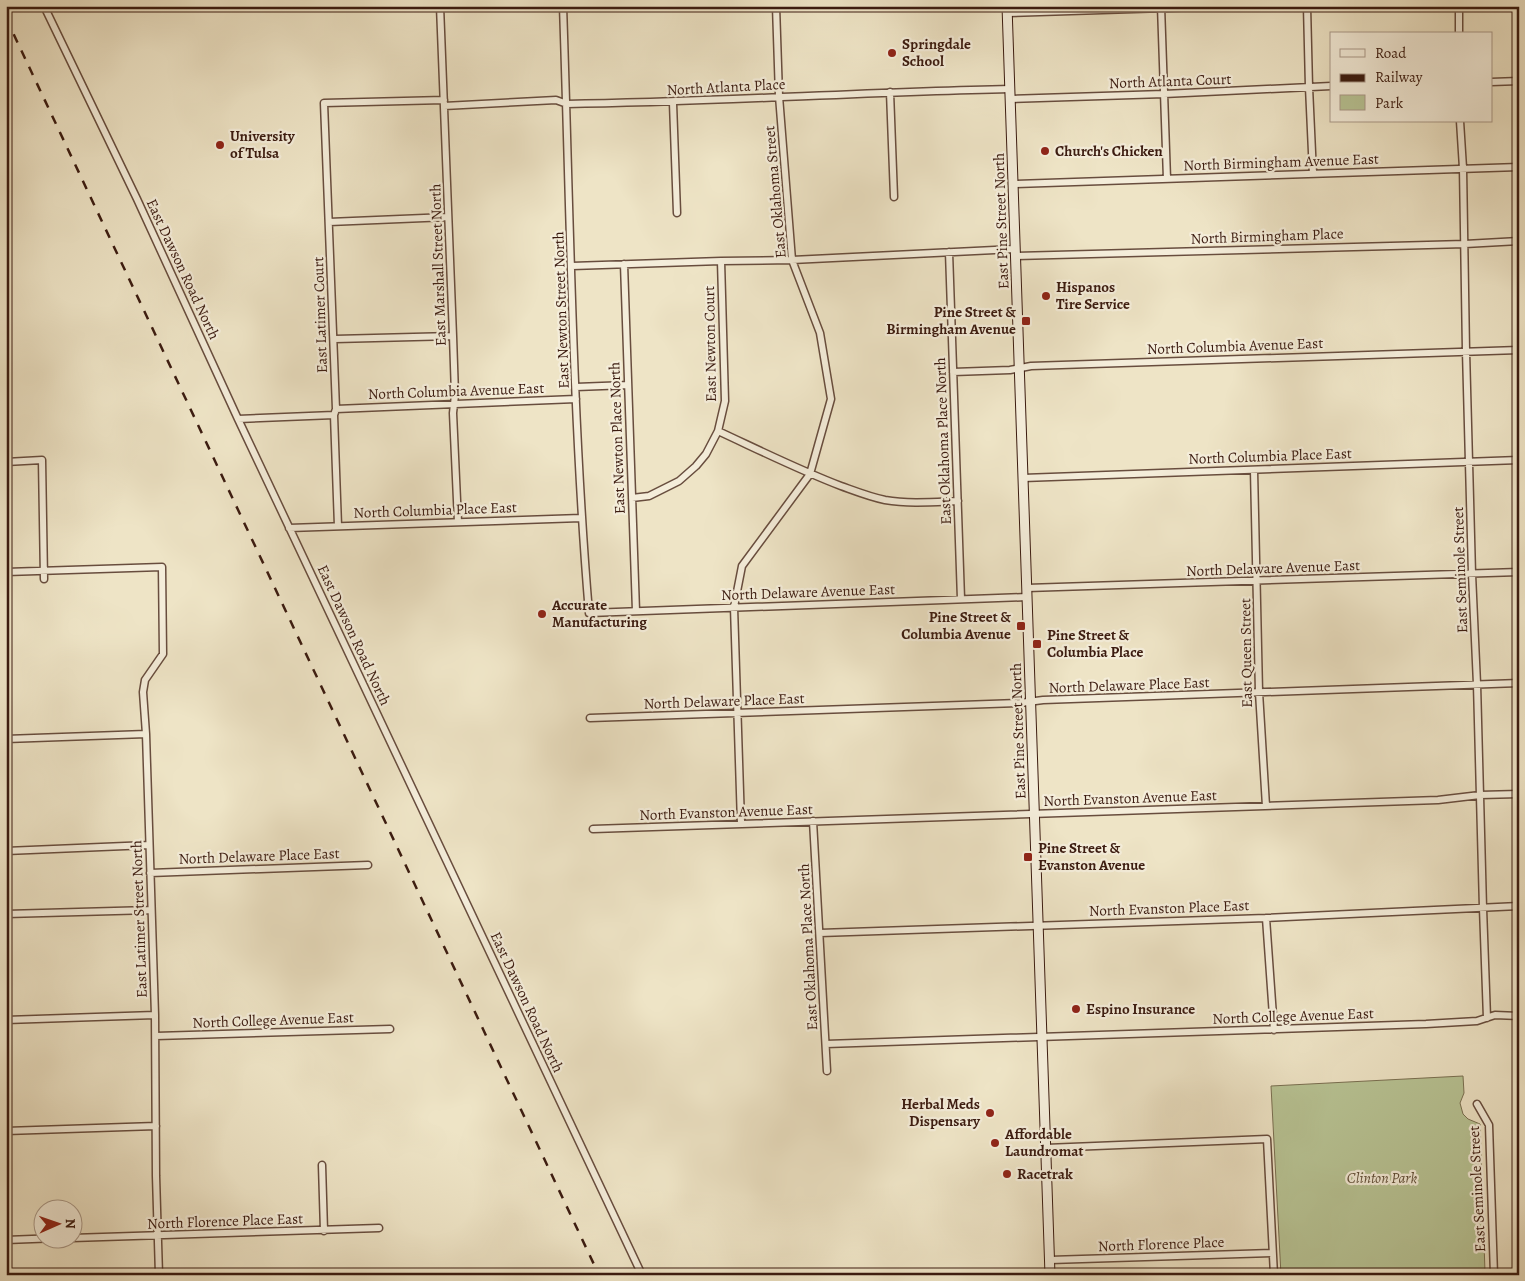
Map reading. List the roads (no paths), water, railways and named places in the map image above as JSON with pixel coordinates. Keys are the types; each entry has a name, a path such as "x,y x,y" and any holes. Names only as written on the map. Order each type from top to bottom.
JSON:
{"main road":[{"name":"East Pine Street North","path":"1007,10 1050,1275"}],"street":[{"name":"East Dawson Road North","path":"44,6 138,199 238,419 642,1275"},
{"name":"East Marshall Street North","path":"440,6 458,522"},
{"name":"East Newton Street North","path":"563,6 581,518 589,613"},
{"name":"East Oklahoma Street","path":"741,824 734,607 742,566 810,474 831,399 820,333 792,260 778,96 776,6"},
{"path":"1007,10 1228,6"},
{"path":"1307,6 1314,174"},
{"path":"1459,6 1459,32"},
{"path":"1161,7 1167,179"},
{"path":"1492,82 1519,81"},
{"name":"North Atlanta Court","path":"1010,99 1330,86"},
{"name":"North Atlanta Place","path":"324,103 444,103 556,100 566,104 673,102 778,96 1010,89"},
{"path":"890,92 894,197"},
{"path":"673,102 677,213"},
{"name":"East Latimer Court","path":"324,103 334,339 338,526"},
{"name":"East Seminole Street","path":"1460,122 1463,168 1472,574 1488,1018"},
{"name":"North Birmingham Avenue East","path":"1013,184 1519,167"},
{"path":"329,222 448,217"},
{"name":"North Birmingham Place","path":"572,266 792,260 949,252 1016,253 1465,244 1519,241"},
{"name":"East Oklahoma Place North","path":"949,252 961,598"},
{"name":"East Newton Court","path":"632,498 649,496 679,481 706,454 718,431 725,401 721,261"},
{"name":"East Newton Place North","path":"624,264 636,611"},
{"path":"334,339 453,336"},
{"name":"North Columbia Avenue East","path":"953,372 1031,366 1519,350"},
{"path":"576,387 628,386"},
{"name":"North Columbia Avenue East","path":"238,419 454,403 576,399"},
{"path":"718,431 810,474 883,500 914,503 958,501"},
{"path":"6,462 42,460 44,579"},
{"name":"North Columbia Place East","path":"1023,478 1519,460"},
{"name":"East Queen Street","path":"1254,470 1259,692 1266,806"},
{"name":"North Columbia Place East","path":"290,528 581,518"},
{"name":"East Latimer Street North","path":"44,571 162,567 162,654 145,680 143,692 156,1036 159,1275"},
{"path":"6,572 44,571"},
{"name":"North Delaware Avenue East","path":"589,613 961,598 1258,582 1519,572"},
{"name":"North Delaware Place East","path":"590,718 1519,683"},
{"path":"6,739 146,734"},
{"name":"North Evanston Avenue East","path":"592,829 1438,800 1519,794"},
{"name":"East Oklahoma Place North","path":"813,821 828,1071"},
{"path":"6,851 149,845"},
{"name":"North Delaware Place East","path":"150,873 368,865"},
{"name":"North Evanston Place East","path":"820,933 1266,918 1519,906"},
{"path":"6,914 151,910"},
{"path":"1266,918 1274,1030"},
{"path":"6,1020 155,1015"},
{"name":"North College Avenue East","path":"826,1044 1274,1030 1469,1022 1495,1015 1519,1016"},
{"name":"North College Avenue East","path":"156,1036 390,1029"},
{"name":"East Seminole Street","path":"1478,1104 1489,1125 1494,1275"},
{"path":"6,1131 156,1126"},
{"path":"1046,1148 1268,1139 1274,1275"},
{"path":"322,1164 324,1230"},
{"name":"North Florence Place East","path":"82,1238 379,1228"},
{"path":"6,1240 32,1239"},
{"name":"North Florence Place","path":"1050,1260 1272,1253"}],"railway":[{"path":"6,18 599,1275"}],"place":[{"name":"Springdale School","path":"892,53"},
{"name":"University of Tulsa","path":"220,145"},
{"name":"Church's Chicken","path":"1045,151"},
{"name":"Hispanos Tire Service","path":"1046,296"},
{"name":"Pine Street & Birmingham Avenue","path":"1026,321"},
{"name":"Accurate Manufacturing","path":"542,614"},
{"name":"Pine Street & Columbia Avenue","path":"1021,626"},
{"name":"Pine Street & Columbia Place","path":"1037,644"},
{"name":"Pine Street & Evanston Avenue","path":"1028,857"},
{"name":"Espino Insurance","path":"1076,1009"},
{"name":"Herbal Meds Dispensary","path":"990,1113"},
{"name":"Affordable Laundromat","path":"995,1143"},
{"name":"Racetrak","path":"1007,1174"}],"park label":[{"name":"Clinton Park","path":"1382,1178"}]}
